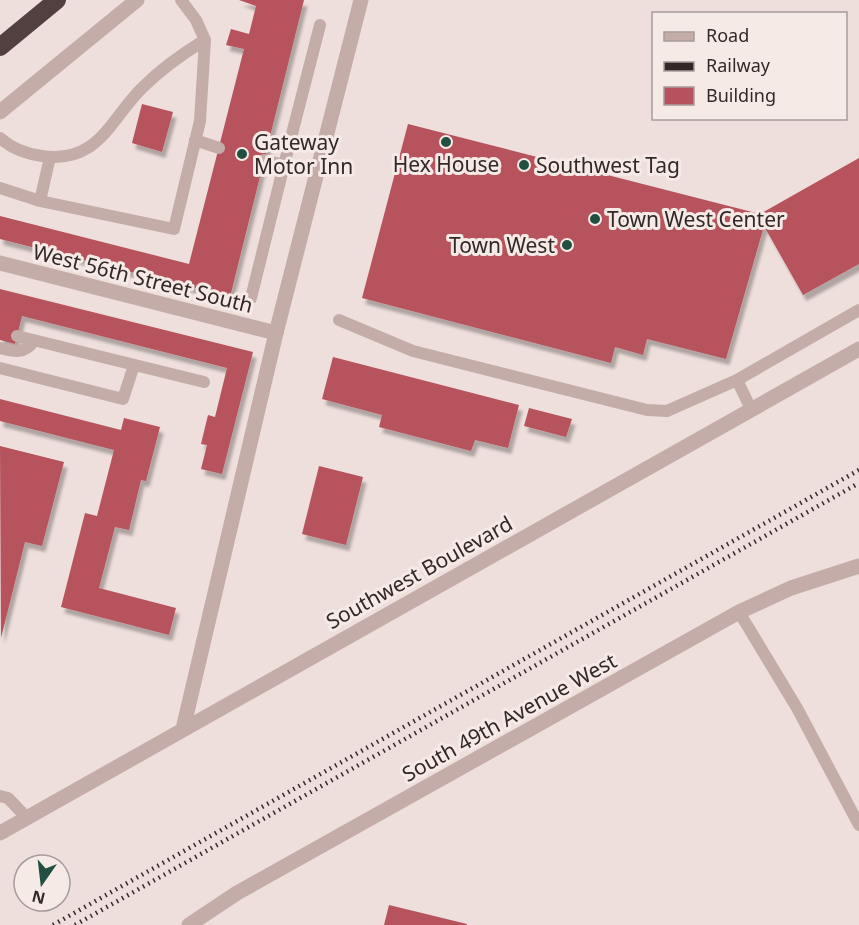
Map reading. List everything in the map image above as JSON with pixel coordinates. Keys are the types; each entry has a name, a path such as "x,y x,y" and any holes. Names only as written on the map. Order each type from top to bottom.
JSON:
{"highway":[{"path":"0,46 57,0"}],"street":[{"path":"0,112 137,0"},
{"path":"183,729 276,333 361,0"},
{"name":"West 56th Street South","path":"0,263 276,333"},
{"name":"Southwest Boulevard","path":"0,833 859,349"},
{"name":"South 49th Avenue West","path":"189,925 246,888 739,612 791,588 859,566"}],"lane":[{"path":"0,188 40,201 174,229 195,140 202,96 205,40 196,20 181,0"},
{"path":"251,298 320,25"},
{"path":"0,138 11,147 50,157 68,157 87,151 110,129 142,88 183,53 205,40"},
{"path":"195,140 219,148"},
{"path":"40,201 50,157"},
{"path":"264,160 284,165"},
{"path":"339,320 412,351 647,411 667,411 737,380 859,310"},
{"path":"17,336 204,382"},
{"path":"34,341 27,350 20,352 3,348 1,368 123,399 134,365"},
{"path":"737,380 752,409"},
{"path":"739,612 797,708 859,825"},
{"path":"0,796 8,798 27,818"}],"building":[{"name":"Gateway Motor Inn","path":"239,0 304,0 230,297 0,239 0,216 189,264 244,49 226,45 231,29 249,34 256,6"},
{"path":"142,104 173,112 162,152 132,143"},
{"name":"Town West","path":"408,124 760,214 859,158 859,264 803,295 764,226 726,359 647,339 643,355 615,347 611,363 362,298"},
{"path":"0,289 253,352 222,474 201,469 207,445 201,444 208,415 215,417 227,368 22,316 15,344 0,340"},
{"path":"333,357 519,405 508,448 475,440 471,451 379,427 382,415 322,399"},
{"path":"0,399 121,430 124,418 160,427 146,481 141,480 129,530 115,527 99,588 176,608 169,635 61,607 85,513 97,516 114,450 0,421"},
{"path":"529,408 572,419 566,437 524,426"},
{"path":"0,446 64,462 42,546 25,542 1,638"},
{"path":"319,466 363,477 346,545 302,534"},
{"path":"389,905 467,924 467,925 384,925"}],"railway":[{"path":"53,925 859,470"},
{"path":"75,925 859,483"}],"place":[{"name":"Hex House","path":"446,142"},
{"name":"Gateway Motor Inn","path":"242,154"},
{"name":"Southwest Tag","path":"524,165"},
{"name":"Town West Center","path":"595,219"},
{"name":"Town West","path":"567,245"}]}
